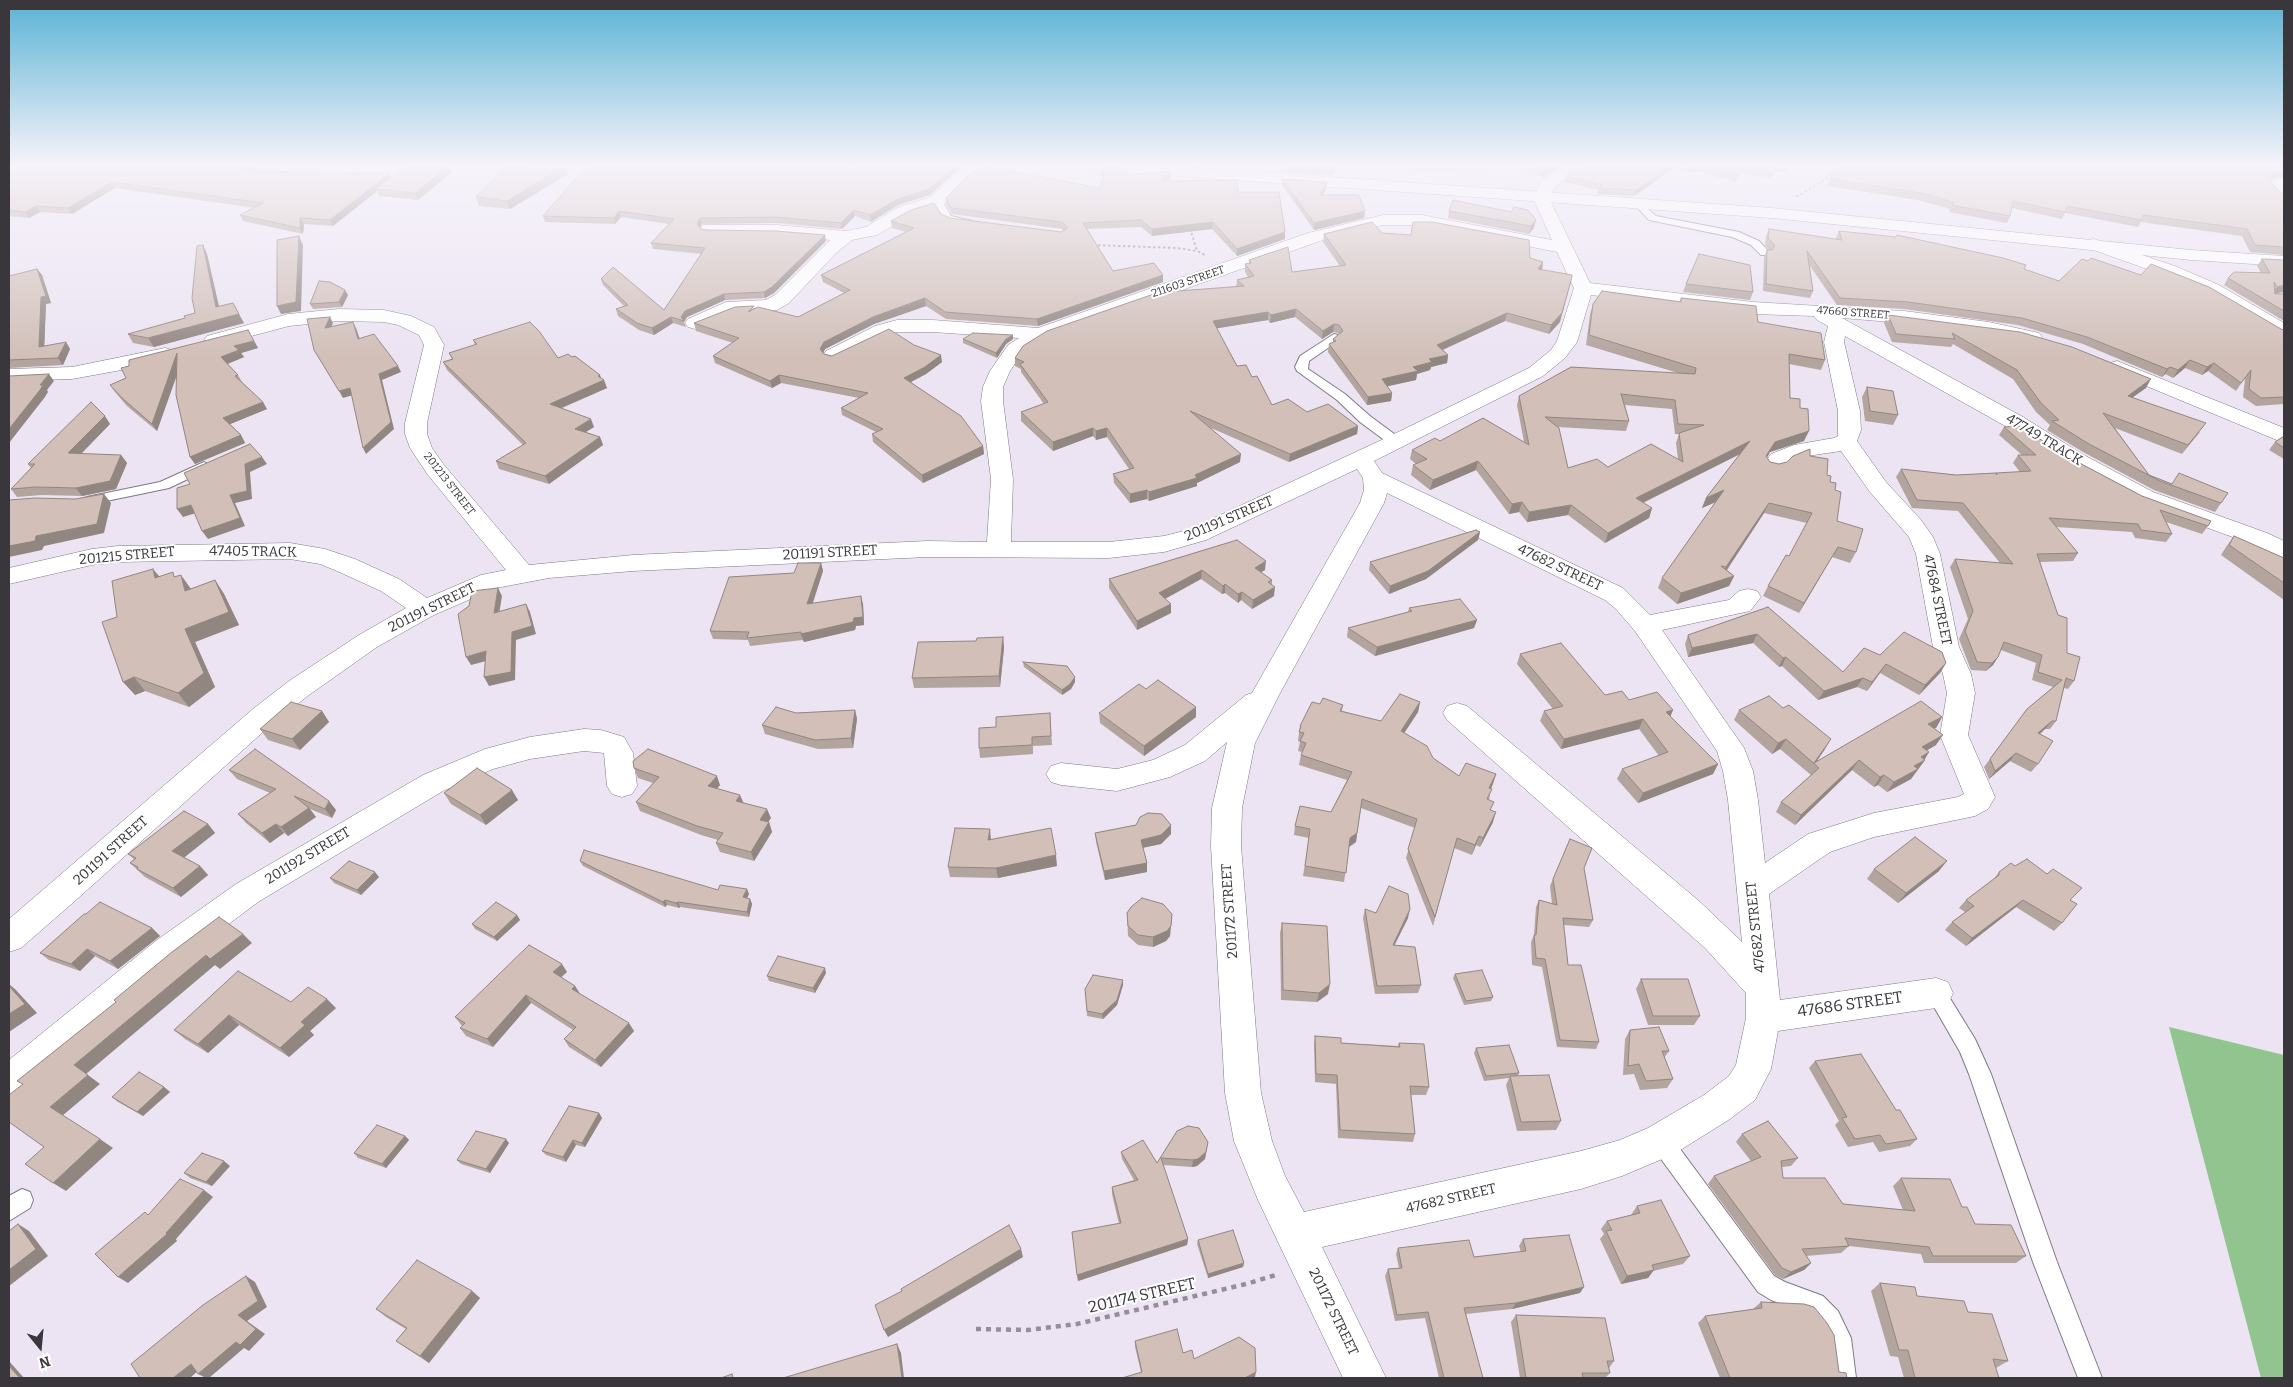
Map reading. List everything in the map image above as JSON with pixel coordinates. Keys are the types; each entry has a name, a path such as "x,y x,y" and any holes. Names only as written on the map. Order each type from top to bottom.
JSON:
{"street":[{"path":"709,229 777,230 846,236 875,229"},
{"name":"211603 STREET","path":"998,548 1002,479 992,401 993,387 1000,371 1015,349 1040,334 1342,229"},
{"name":"211603 STREET","path":"1470,229 1566,248"},
{"path":"1556,229 1583,288"},
{"path":"1935,229 2191,255 2284,261"},
{"path":"694,323 733,306 770,306 782,299 824,255 846,236"},
{"path":"2094,244 2168,270 2212,289 2247,308 2284,332"},
{"name":"47660 STREET","path":"1583,288 1753,308 1814,310 1904,318 1989,328 2052,343"},
{"name":"201191 STREET","path":"9,938 65,892 263,716 298,688 368,640 425,609 490,581 549,570 633,563 928,549 1109,550 1164,544 1211,528 1298,490 1368,468 1396,442 1536,372 1549,363 1567,342 1583,288"},
{"name":"47749 TRACK","path":"1814,310 2145,497 2258,538 2284,551"},
{"name":"201213 STREET","path":"9,375 72,373 138,361 288,320 339,314 404,320 427,331 434,346 416,423 421,448 436,470 523,574"},
{"path":"1774,465 1779,459 1802,450 1846,442 1850,430 1850,412 1834,342 1838,323"},
{"path":"833,355 882,330 897,326 933,326 1040,334"},
{"path":"2102,361 2284,436"},
{"name":"47684 STREET","path":"1752,889 1819,843 1874,826 1964,808 1977,801 1980,797 1964,764 1954,735 1961,693 1957,674 1946,647 1928,554 1921,537 1913,525 1878,487 1846,442"},
{"name":"47682 STREET","path":"1294,1234 1581,1170 1622,1158 1660,1141 1717,1107 1742,1088 1753,1068 1763,1003 1743,800 1738,771 1730,748 1644,625 1626,602 1614,594 1368,468"},
{"name":"201172 STREET","path":"1365,1378 1264,1172 1253,1141 1243,1093 1226,846 1227,808 1240,743 1372,503 1376,490 1368,468"},
{"name":"47405 TRACK","path":"187,552 290,551 324,557 390,585 425,609"},
{"name":"201215 STREET","path":"9,576 92,557 154,552 187,552"},
{"path":"1644,625 1732,608 1741,605 1748,597"},
{"path":"1061,774 1117,780 1160,769 1195,753 1265,695"},
{"path":"1457,714 1717,938 1763,1003"},
{"name":"201192 STREET","path":"9,1082 169,950 246,893 434,783 485,760 530,748 584,740 602,741 614,746 618,753 622,786"},
{"name":"47686 STREET","path":"1763,1003 1936,993"}],"lane":[{"path":"1708,229 1735,234 1755,243 1765,252"},
{"path":"1334,338 1304,359 1301,367 1303,371 1341,397 1365,419 1396,442"},
{"path":"72,502 103,499 164,485 214,462"},
{"path":"1936,993 1968,1046 1980,1074 2045,1262 2090,1378"},
{"path":"1660,1141 1766,1284 1779,1292 1815,1304 1829,1320 1839,1338 1844,1378"}],"path":[{"path":"1191,229 1197,252"},
{"path":"1085,244 1101,247 1178,248 1207,256 1226,269"},
{"name":"201174 STREET","path":"976,1329 1028,1330 1078,1324 1246,1284 1311,1265"}],"green space":[{"path":"2169,1027 2284,1055 2284,1378 2261,1378"}],"building":[{"path":"665,229 776,231 825,235 772,287 764,292 724,294 685,311 681,317 684,321 671,317 652,328 637,323 616,309 628,305 601,279 613,267 664,310 705,248 651,243"},
{"path":"913,229 1035,229 1061,232 1067,229 1087,229 1113,271 1154,263 1163,275 1037,319 945,312 925,298 873,317 824,342 820,349 824,354 832,356 889,329 914,345 941,355 925,367 904,378 961,416 983,446 922,475 872,434 883,429 841,408 868,393 779,375 770,381 713,356 739,338 694,323 735,307 754,306 748,312 758,307 798,317 850,290 821,275"},
{"path":"1219,229 1285,229 1285,232 1237,249"},
{"path":"1345,229 1378,229 1382,233 1411,235 1412,229 1468,229 1529,240 1530,258 1543,262 1538,269 1572,275 1572,277 1562,313 1551,325 1507,313 1437,345 1448,355 1429,359 1432,362 1413,367 1418,371 1382,379 1392,393 1368,397 1329,344 1336,341 1333,339 1343,331 1339,325 1334,324 1323,331 1296,309 1271,315 1268,312 1213,321 1237,366 1246,365 1252,377 1257,376 1272,405 1288,399 1307,412 1328,404 1358,426 1290,454 1190,411 1241,454 1195,475 1197,478 1149,492 1147,490 1130,494 1113,474 1134,468 1107,428 1096,431 1093,428 1053,442 1021,412 1048,402 1020,364 1024,362 1015,358 1023,346 1047,331 1174,287 1177,291 1244,286 1237,280 1254,276 1245,264 1251,263 1249,260 1288,247 1292,272 1346,265 1324,234"},
{"path":"1769,229 1842,240 1839,231 1896,237 1897,235 2003,258 2026,265 2024,269 2059,281 2082,259 2088,261 2091,258 2141,275 2151,264 2209,287 2284,330 2284,397 2261,398 2249,389 2251,370 2241,383 2214,363 2207,367 2190,360 2178,370 2170,367 2167,369 2087,337 2022,318 1908,302 1840,298 1807,251 1813,291 1766,284 1767,250 1772,250 1775,246 1768,238"},
{"path":"2245,229 2284,229 2284,247 2255,245 2247,229"},
{"path":"299,236 296,302 277,306 277,240"},
{"path":"203,245 216,307 233,303 239,314 148,338 128,334 185,318 184,316 195,313 192,298 197,246"},
{"path":"1699,254 1750,265 1753,292 1686,284"},
{"path":"2262,259 2284,260 2284,285 2277,287 2274,282 2275,294 2284,294 2284,311 2228,278 2234,272 2270,273"},
{"path":"37,269 46,296 41,297 39,347 66,342 58,358 9,360 9,276"},
{"path":"319,281 330,282 345,290 339,302 310,304"},
{"path":"1602,291 1681,302 1681,298 1756,306 1758,322 1821,333 1825,360 1789,354 1790,398 1800,399 1800,408 1808,409 1809,431 1775,442 1766,456 1770,462 1779,464 1787,462 1793,456 1810,449 1810,456 1828,459 1827,475 1831,476 1830,482 1836,483 1835,490 1841,492 1837,521 1863,529 1856,552 1838,547 1804,603 1768,586 1786,555 1789,556 1812,513 1769,503 1726,567 1721,566 1734,576 1681,593 1662,578 1724,490 1706,498 1750,441 1636,498 1652,508 1608,533 1571,505 1529,512 1522,502 1512,504 1478,461 1433,480 1413,465 1427,459 1412,450 1435,438 1440,441 1483,418 1529,445 1519,396 1571,367 1695,374 1696,368 1589,335 1593,304","holes":["1621,394 1675,400 1678,424 1704,425 1679,433 1683,462 1651,444 1608,467 1597,459 1568,468 1559,428 1545,417 1629,421"]},
{"path":"1888,315 2020,332 2072,347 2151,379 2128,396 2206,423 2188,445 2103,413 2149,475 2172,484 2179,473 2228,493 2221,503 2160,481 2089,444 2052,421 2059,420 2041,403 2017,370 1952,333 1955,339 1896,334"},
{"path":"330,317 325,328 353,322 358,339 374,334 398,366 379,374 391,422 363,448 350,388 339,391 314,350 307,319"},
{"path":"530,322 539,331 558,358 568,354 572,357 575,356 604,380 550,404 591,419 575,429 600,437 545,476 496,461 526,443 443,362 453,359 449,353 477,344 473,340"},
{"path":"248,330 254,341 234,346 239,350 221,357 238,375 235,376 263,402 223,418 241,435 190,457 176,395 177,353 152,424 110,385 126,378 121,368 129,366 129,360"},
{"path":"973,333 1013,335 1006,339 996,353 963,339"},
{"path":"49,374 40,385 43,385 40,390 9,429 9,376"},
{"path":"1867,387 1893,391 1898,415 1870,411"},
{"path":"91,402 105,416 68,453 121,455 110,481 76,488 36,487 11,489 35,464 28,464"},
{"path":"2019,426 2070,458 2142,496 2211,521 2208,526 2160,510 2172,534 2141,530 2138,524 2049,518 2078,553 2037,554 2058,615 2067,618 2067,653 2080,657 2074,681 2066,678 2056,721 2052,721 2038,733 2053,741 2038,764 2016,753 1995,771 1990,759 2027,709 2062,680 2038,672 2042,655 2004,642 1998,657 1992,663 1977,662 1965,631 1973,611 1955,559 2013,564 1963,503 1917,500 1901,469 1956,475 2031,471 2018,455 2036,455 2004,427"},
{"path":"2284,436 2284,448 2275,442"},
{"path":"250,444 262,457 245,464 247,491 230,495 240,518 202,531 191,505 177,509 177,488 190,484 184,473"},
{"path":"104,494 97,524 36,536 35,541 9,546 9,500 35,498 75,499"},
{"path":"1476,530 1480,532 1428,571 1390,586 1370,562"},
{"path":"2234,536 2284,558 2284,583 2229,545"},
{"path":"1237,540 1266,561 1255,568 1272,580 1268,582 1275,587 1253,600 1242,592 1238,594 1225,584 1223,586 1202,570 1159,593 1171,604 1137,621 1109,579"},
{"path":"798,563 821,563 807,604 861,596 863,617 854,618 853,622 801,634 801,632 747,638 749,632 710,631 729,577 794,573"},
{"path":"153,569 155,578 173,572 174,577 181,575 185,591 215,580 229,612 185,629 204,673 178,693 134,677 123,682 102,622 117,617 112,581"},
{"path":"498,588 494,613 526,604 532,626 512,632 511,672 484,677 486,651 466,657 458,614 469,606 472,591"},
{"path":"1460,599 1477,620 1377,647 1348,628 1412,611 1409,608"},
{"path":"1768,607 1843,672 1864,648 1880,655 1904,632 1942,652 1946,663 1925,685 1886,664 1872,682 1863,678 1824,691 1757,634 1692,648 1688,635"},
{"path":"1003,637 999,676 912,678 918,642 976,641 977,638"},
{"path":"1561,643 1605,695 1622,691 1629,700 1657,692 1673,710 1666,712 1718,764 1643,793 1622,769 1668,752 1643,719 1564,739 1544,711 1563,706 1520,654"},
{"path":"1023,662 1067,666 1075,677 1062,690"},
{"path":"1158,680 1196,707 1144,746 1099,713 1139,684 1146,689"},
{"path":"1400,694 1420,702 1401,731 1427,746 1433,758 1459,776 1466,763 1496,774 1489,788 1492,789 1487,799 1494,802 1490,810 1496,812 1483,838 1479,836 1475,845 1457,838 1435,917 1408,849 1417,819 1362,799 1357,833 1350,838 1346,873 1305,866 1310,829 1295,826 1300,806 1331,812 1352,772 1301,755 1306,743 1300,741 1304,733 1299,732 1300,726 1312,702 1320,704 1323,698 1343,705 1340,711 1381,721"},
{"path":"1769,696 1783,708 1789,705 1831,739 1814,763 1921,701 1942,717 1928,724 1943,735 1922,747 1929,752 1921,757 1925,760 1914,766 1918,769 1894,782 1884,775 1880,777 1859,760 1801,815 1781,802 1819,768 1786,739 1778,743 1739,710"},
{"path":"291,702 322,711 292,739 260,729"},
{"path":"776,707 796,713 855,710 851,738 815,740 762,725"},
{"path":"1050,713 1051,736 1032,737 1032,745 979,748 979,728 996,727 996,717"},
{"path":"255,749 329,801 325,809 294,796 309,808 281,827 276,824 262,833 238,814 276,789 229,770"},
{"path":"648,749 717,776 708,786 740,795 736,801 767,809 760,820 769,822 751,852 716,843 723,833 697,826 636,802 659,777 634,768 633,761"},
{"path":"477,768 512,790 480,815 444,793"},
{"path":"184,811 208,824 172,851 200,866 173,888 137,869 138,867 130,863 136,858 128,854"},
{"path":"1148,813 1162,814 1171,825 1161,835 1141,840 1147,863 1104,871 1095,833 1136,825 1140,817"},
{"path":"955,828 990,829 988,840 1051,828 1056,855 996,868 948,867"},
{"path":"1915,837 1947,861 1906,893 1874,869"},
{"path":"1570,839 1592,848 1584,868 1593,920 1563,918 1568,965 1581,965 1599,1042 1560,1040 1545,959 1536,958 1534,935 1536,935 1539,900 1557,905 1553,879"},
{"path":"584,850 718,890 720,885 747,889 743,897 750,899 747,912 665,900 663,902 580,861"},
{"path":"2027,859 2047,874 2053,869 2082,888 2070,900 2077,904 2062,923 2023,900 1972,938 1952,922 1974,906 1966,900 1999,875 1999,872 2011,863 2015,866"},
{"path":"349,861 375,872 357,890 330,878"},
{"path":"1389,886 1408,894 1410,909 1393,945 1415,947 1421,985 1377,986 1365,909 1376,913"},
{"path":"1142,898 1163,904 1172,914 1171,926 1167,931 1153,937 1138,935 1128,926 1127,913"},
{"path":"100,902 152,928 110,961 87,949 71,964 40,953 84,914"},
{"path":"496,902 517,915 494,937 472,924"},
{"path":"219,917 243,934 210,959 206,955 74,1065 88,1075 50,1107 100,1139 53,1183 25,1164 44,1147 9,1122 9,1095 23,1084 17,1081 116,1002 114,1000 172,952"},
{"path":"1282,923 1327,926 1330,984 1319,993 1283,990"},
{"path":"529,945 562,964 553,972 575,986 572,989 629,1023 595,1060 564,1039 576,1027 526,995 487,1039 460,1028 465,1023 455,1017"},
{"path":"778,956 825,968 813,988 767,976"},
{"path":"1482,970 1493,997 1466,1001 1455,974"},
{"path":"238,971 291,1002 308,987 327,999 301,1022 305,1025 280,1048 229,1015 198,1044 174,1030"},
{"path":"1093,975 1123,980 1117,1000 1102,1014 1087,1011 1085,989"},
{"path":"1641,979 1688,979 1700,1016 1653,1016"},
{"path":"9,986 25,1004 9,1014"},
{"path":"1659,1027 1669,1051 1662,1051 1673,1079 1646,1081 1639,1064 1628,1066 1630,1030"},
{"path":"1315,1036 1341,1038 1341,1043 1400,1047 1399,1043 1424,1044 1429,1087 1410,1086 1415,1134 1340,1130 1337,1075 1316,1074"},
{"path":"1509,1045 1519,1073 1486,1076 1476,1048"},
{"path":"1861,1054 1896,1110 1900,1110 1917,1139 1886,1144 1880,1135 1855,1139 1842,1118 1847,1117 1815,1061"},
{"path":"139,1072 164,1087 137,1112 112,1097"},
{"path":"1549,1075 1561,1121 1521,1122 1510,1076"},
{"path":"569,1106 599,1113 582,1143 573,1140 563,1157 542,1151"},
{"path":"1768,1121 1798,1158 1781,1161 1783,1178 1825,1178 1843,1204 1915,1211 1901,1178 1950,1179 1962,1207 1967,1207 1975,1224 2011,1225 2026,1256 1933,1256 1929,1247 1845,1238 1849,1246 1802,1249 1811,1263 1791,1272 1782,1268 1714,1176 1761,1157 1742,1134"},
{"path":"377,1125 405,1136 382,1164 354,1153"},
{"path":"1188,1126 1199,1128 1208,1142 1206,1152 1198,1159 1193,1160 1161,1158 1188,1239 1077,1275 1072,1232 1121,1223 1112,1187 1138,1180 1121,1152 1143,1140 1157,1163 1177,1131"},
{"path":"476,1131 506,1139 486,1169 457,1160"},
{"path":"202,1153 224,1161 206,1182 184,1173"},
{"path":"180,1179 204,1190 167,1234 118,1277 95,1254 145,1212 148,1215"},
{"path":"1661,1200 1690,1256 1652,1265 1654,1270 1627,1276 1606,1231 1612,1230 1607,1221 1640,1213 1637,1206"},
{"path":"18,1224 36,1249 9,1270 9,1231"},
{"path":"1009,1225 1021,1249 884,1330 875,1305 902,1291 901,1289"},
{"path":"1233,1230 1244,1263 1208,1274 1198,1240"},
{"path":"1569,1235 1584,1287 1516,1303 1464,1308 1483,1378 1444,1378 1428,1312 1397,1315 1388,1269 1402,1268 1398,1248 1469,1240 1474,1257 1526,1251 1523,1239"},
{"path":"417,1260 472,1291 420,1356 396,1341 407,1328 376,1309"},
{"path":"246,1276 258,1301 238,1315 256,1329 240,1345 236,1342 198,1374 191,1364 173,1378 140,1378 131,1364 203,1305"},
{"path":"1880,1283 1915,1287 1917,1296 1964,1301 1968,1312 1992,1314 2008,1361 1993,1359 1999,1378 1915,1378 1908,1350 1899,1350"},
{"path":"1761,1302 1804,1304 1814,1307 1834,1335 1839,1372 1846,1373 1847,1378 1730,1378 1705,1316 1762,1308"},
{"path":"1516,1315 1605,1318 1614,1361 1607,1361 1610,1373 1582,1373 1583,1378 1526,1378"},
{"path":"1177,1329 1183,1353 1192,1350 1194,1359 1239,1337 1255,1348 1256,1372 1245,1378 1122,1378 1142,1372 1135,1341"},
{"path":"897,1344 902,1378 783,1378"},
{"path":"9,1366 19,1377 18,1378 9,1378"},
{"path":"732,1374 733,1378 721,1378"}]}
